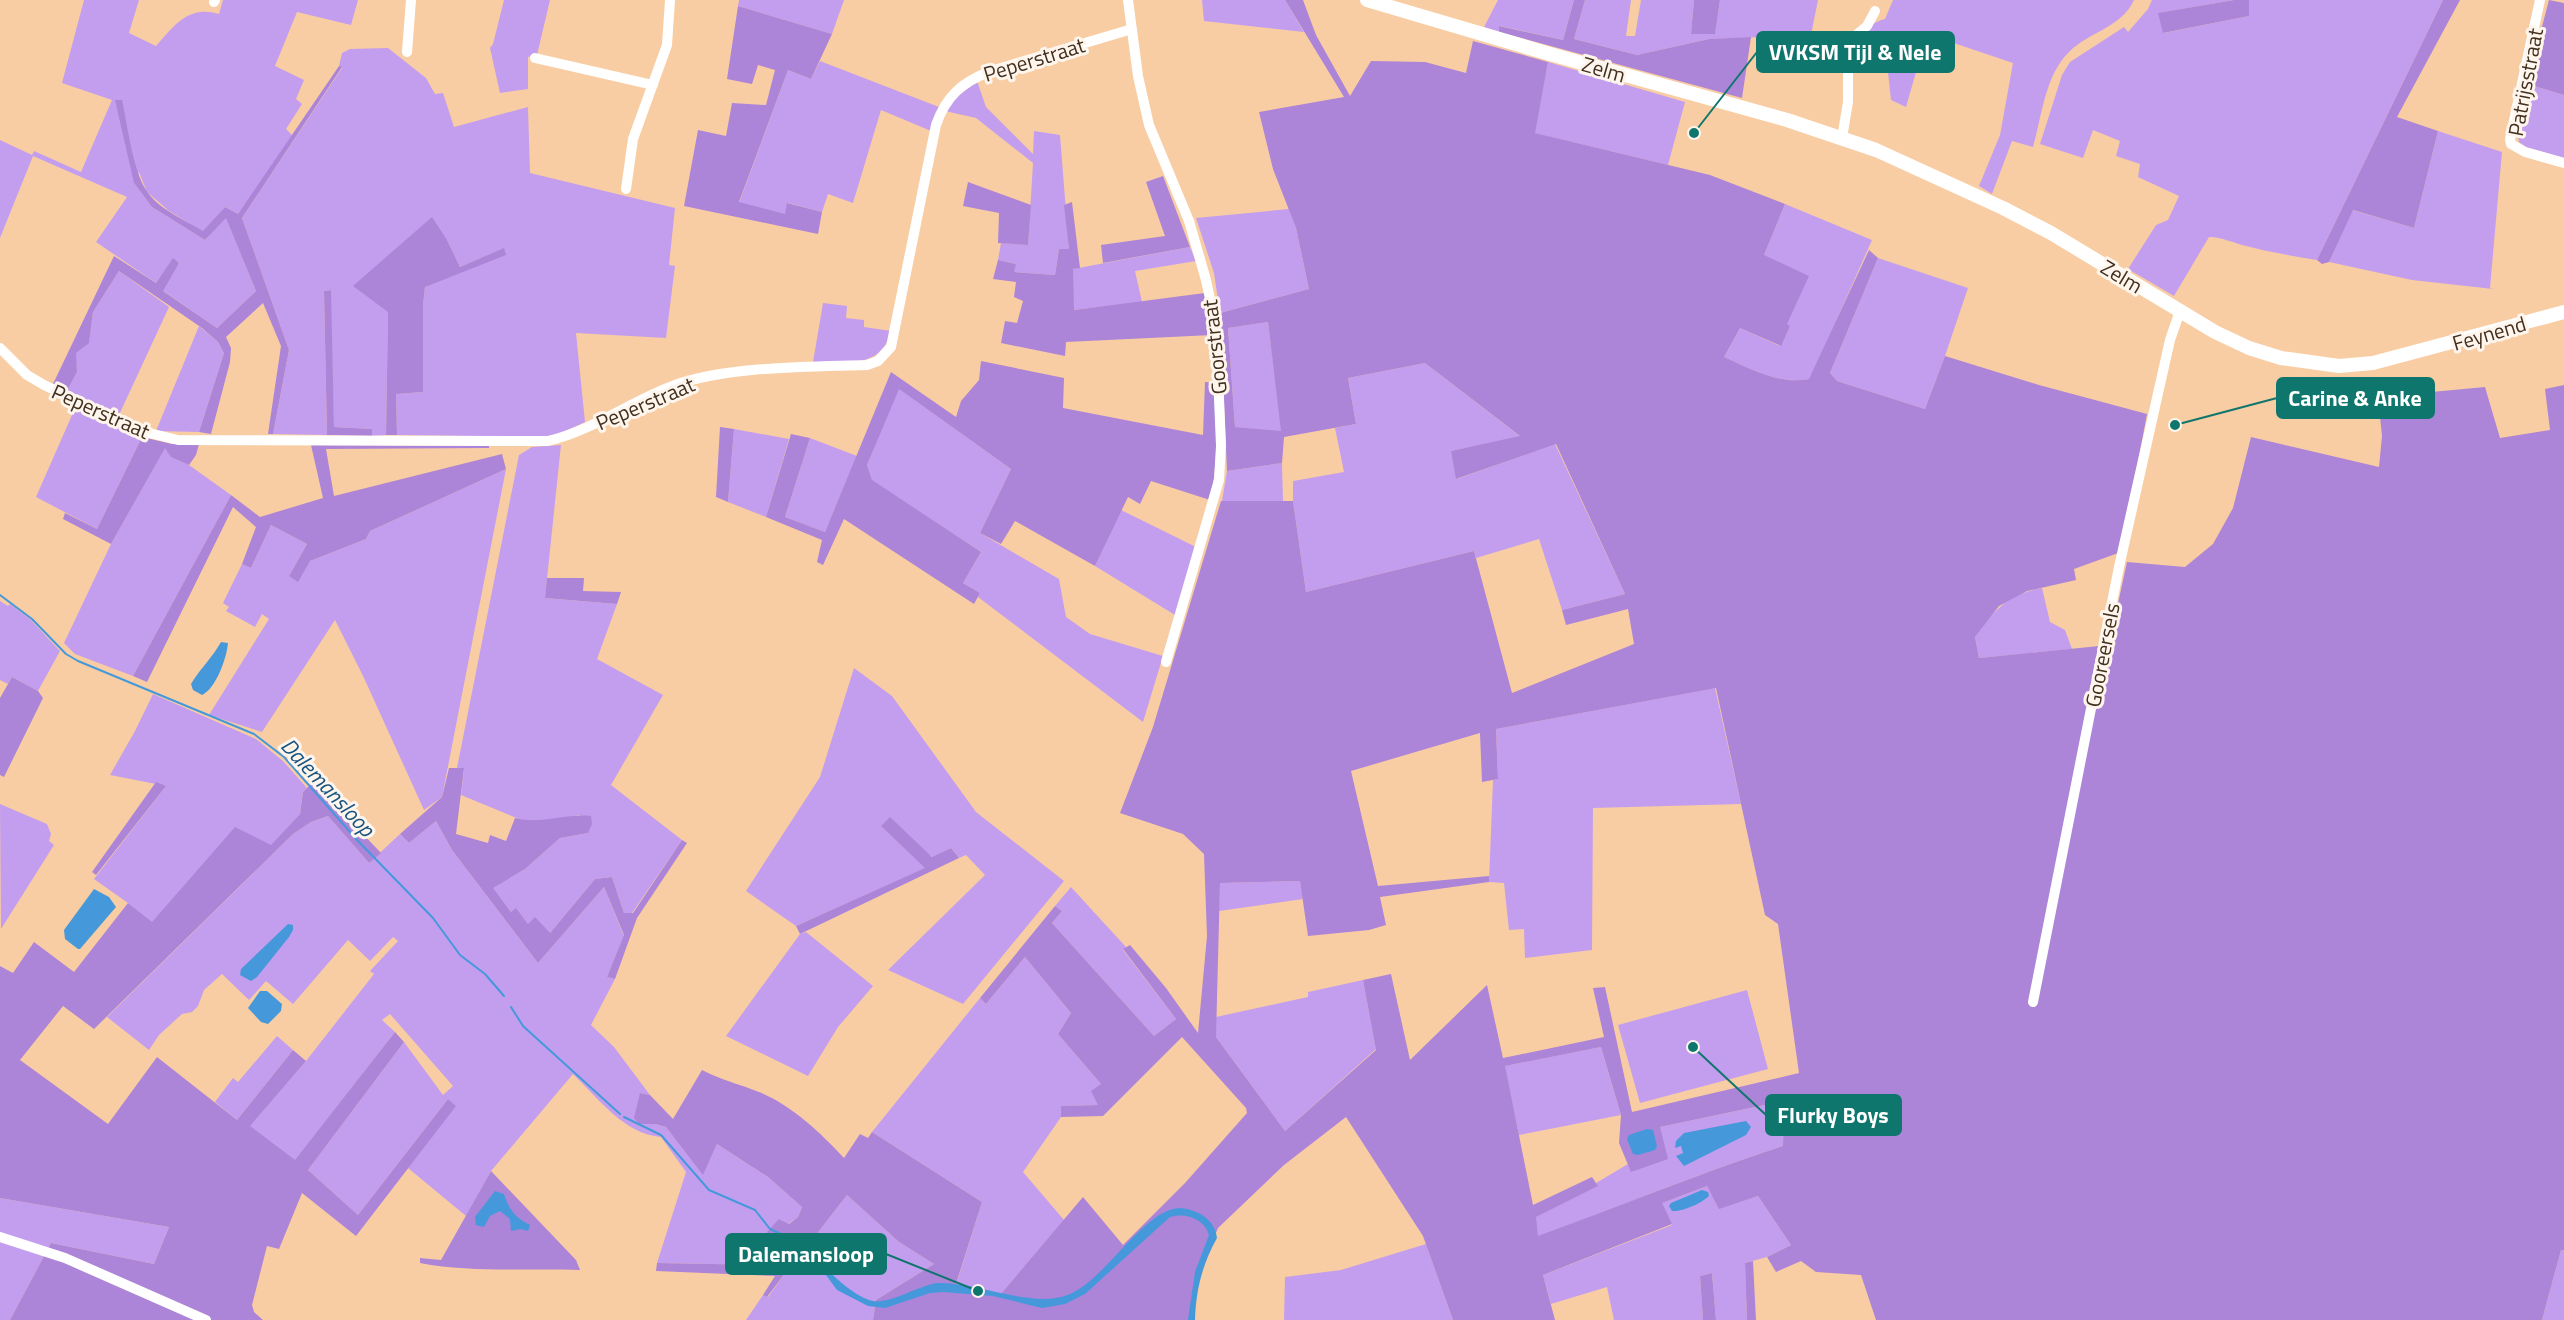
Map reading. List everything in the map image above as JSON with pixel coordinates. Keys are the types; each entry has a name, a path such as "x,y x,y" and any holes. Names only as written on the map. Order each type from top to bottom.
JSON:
{"street":[{"path":"407,52 411,0"},
{"path":"626,189 633,139 667,45 670,0"},
{"name":"Goorstraat","path":"1128,0 1138,76 1149,125 1189,220 1206,280 1216,327 1221,446 1219,480 1166,663"},
{"name":"Zelm","path":"1367,0 1787,120 1842,138 1916,168 2026,220 2234,342 2264,353 2299,361 2339,366 2373,363 2414,353"},
{"name":"Patrijsstraat","path":"2541,0 2510,139 2511,144 2525,152 2564,163"},
{"path":"1842,138 1848,102 1850,46 1855,36 1867,26 1875,11"},
{"name":"Peperstraat","path":"0,348 27,375 44,385 141,431 178,440 548,441 566,437 657,393 693,380 780,368 867,365 878,361 891,347 936,125 942,109 954,92 969,80 991,71 1132,29"},
{"path":"534,58 653,86"},
{"name":"Gooreersels","path":"2033,1002 2119,567 2170,340 2180,311"},
{"name":"Feynend","path":"2414,353 2564,312"},
{"path":"0,1237 65,1258 206,1320"}],"shaded area":[{"path":"84,0 139,0 129,33 156,46 176,24 190,15 199,12 219,14 223,0 358,0 351,25 297,12 275,66 304,80 296,99 302,104 286,129 293,136 238,214 225,207 203,232 169,211 147,192 139,172 134,183 152,207 205,240 226,217 256,291 217,328 162,290 179,263 173,259 156,283 96,242 127,197 33,156 0,238 0,140 32,155 34,151 81,172 112,100 62,83"},
{"path":"504,0 550,0 537,55 528,57 528,89 500,93 490,48"},
{"path":"739,0 844,0 832,34 738,6"},
{"path":"1202,0 1285,0 1304,32 1204,21"},
{"path":"1285,0 1303,0 1316,35 1350,96 1371,61 1425,62 1466,73 1473,41 1548,62 1535,133 1710,175 1785,204 1764,255 1809,276 1787,324 1790,326 1781,346 1740,328 1724,357 1776,378 1809,379 1869,250 1878,258 1830,373 1837,381 1925,409 1945,356 2039,385 2147,414 2121,552 2074,569 2076,580 2027,591 1999,606 1975,637 1979,658 2109,645 2127,562 2185,567 2213,544 2233,508 2251,437 2379,467 2382,436 2378,397 2485,387 2500,438 2550,430 2545,389 2564,385 2564,1250 2561,1250 2542,1320 1876,1320 1861,1275 1816,1272 1801,1261 1776,1272 1767,1257 1791,1245 1758,1196 1719,1209 1707,1186 1662,1203 1672,1224 1543,1275 1555,1320 1453,1320 1423,1236 1346,1117 1284,1165 1218,1228 1196,1286 1193,1320 873,1320 876,1300 934,1264 899,1242 847,1195 819,1231 805,1259 799,1255 767,1297 763,1295 775,1276 656,1271 657,1263 767,1265 783,1244 773,1241 767,1232 779,1219 789,1224 798,1217 802,1207 768,1177 717,1144 703,1175 666,1127 639,1124 634,1118 640,1093 650,1095 673,1119 702,1070 759,1092 782,1104 815,1129 844,1158 860,1134 868,1138 872,1132 982,1202 955,1287 1000,1295 1083,1197 1123,1245 1185,1183 1247,1113 1246,1108 1182,1037 1103,1116 1061,1117 1061,1106 1098,1105 1091,1091 1101,1084 1058,1034 1071,1013 1025,957 986,1004 980,998 1055,906 1062,911 1052,923 1154,1036 1176,1019 1123,949 1130,945 1166,988 1198,1033 1207,936 1204,854 1183,834 1120,813 1153,727 1221,501 1293,501 1306,592 1474,551 1512,693 1634,644 1628,609 1566,625 1562,610 1625,594 1556,444 1456,479 1451,451 1520,436 1425,363 1348,378 1356,424 1284,437 1282,463 1227,471 1220,313 1309,289 1296,228 1273,169 1259,112 1344,97","holes":["1268,322 1281,431 1235,427 1228,328","1716,688 1765,915 1778,924 1799,1073 1632,1112 1605,987 1593,988 1604,1037 1503,1058 1487,985 1410,1060 1391,974 1363,980 1376,1050 1285,1131 1216,1037 1220,883 1300,881 1308,936 1369,930 1386,925 1380,897 1489,882 1489,876 1378,886 1351,771 1480,733 1482,782 1498,779 1496,729","1601,1047 1621,1115 1619,1143 1631,1172 1668,1159 1660,1127 1784,1101 1783,1146 1538,1236 1536,1217 1598,1186 1592,1177 1533,1205 1505,1066"]},
{"path":"1498,0 1574,0 1563,40 1500,26 1499,32 1484,27"},
{"path":"1574,0 1585,0 1574,39 1637,55 1709,39 1751,37 1742,98 1499,32 1499,26 1563,40"},
{"path":"1585,0 1631,0 1626,36 1635,36 1641,0 1694,0 1691,34 1715,33 1720,0 1818,0 1811,35 1709,39 1637,55 1574,39"},
{"path":"1694,0 1720,0 1715,34 1691,34"},
{"path":"1893,0 2134,0 2121,17 2077,45 2061,61 2045,96 2033,147 2012,141 1992,194 1979,186 2000,135 2013,63 1927,34 1906,107 1891,100 1887,63 1870,64 1850,70 1859,38 1870,26 1885,19"},
{"path":"2152,0 2234,0 2159,13 2164,33 2249,16 2249,0 2443,0 2317,260 2209,237 2174,296 2128,269 2156,225 2168,220 2179,196 2138,177 2140,164 2116,156 2120,141 2093,130 2083,158 2040,144 2062,75 2070,62 2124,27 2128,32 2148,9"},
{"path":"2234,0 2249,0 2249,16 2163,33 2158,13"},
{"path":"2443,0 2460,0 2397,117 2438,131 2414,228 2353,210 2329,262 2322,264 2317,260"},
{"path":"2549,0 2564,3 2564,95 2527,84"},
{"path":"738,6 832,34 811,79 788,70 739,202 785,214 787,203 822,212 818,234 684,206 698,130 726,136 732,103 766,105 775,70 758,65 752,84 727,79"},
{"path":"388,48 426,78 435,94 443,93 454,127 528,107 530,173 675,208 669,265 675,266 666,338 576,333 585,422 559,434 541,437 397,435 396,394 423,392 425,287 503,249 460,267 447,240 388,312 386,435 372,436 372,429 334,427 330,290 324,291 327,435 273,434 289,350 242,218 342,68 339,66 342,53 350,49"},
{"path":"820,61 939,107 931,131 881,110 853,203 828,194 822,212 788,203 785,215 739,203 788,70 811,79"},
{"path":"1548,62 1685,102 1668,165 1534,133"},
{"path":"339,66 342,67 242,218 289,350 273,434 268,434 281,346 263,303 226,337 231,348 230,362 211,434 199,432 224,353 218,342 202,328 119,271 93,312 89,343 76,353 77,372 67,391 53,384 114,256 156,283 173,258 179,263 163,291 217,328 256,291 226,218 205,240 152,207 134,183 115,100 122,100 134,159 146,190 157,203 203,231 225,207 238,214"},
{"path":"977,81 986,107 1033,154 1034,131 1060,135 1069,249 1059,249 1055,275 1013,272 1016,264 998,260 1001,243 1028,245 1033,163 976,118 945,111 952,101"},
{"path":"2527,84 2564,95 2564,158 2526,147 2519,142 2518,136"},
{"path":"2438,131 2502,152 2490,288 2493,289 2412,280 2329,262 2352,210 2414,228"},
{"path":"1163,176 1190,247 1103,263 1101,245 1165,236 1146,182"},
{"path":"968,182 1031,205 1028,245 998,243 999,213 963,206"},
{"path":"1072,202 1080,268 1073,269 1074,310 1205,293 1212,335 1066,342 1065,356 1001,343 1005,321 1017,323 1023,301 1014,297 1016,282 993,279 998,260 1016,264 1014,272 1055,275 1059,249 1069,249 1064,205"},
{"path":"1785,204 1872,240 1809,379 1776,378 1724,357 1740,328 1780,346 1790,326 1786,324 1764,255"},
{"path":"1289,209 1296,228 1309,289 1220,313 1214,273 1196,218"},
{"path":"432,217 447,240 460,267 504,248 506,255 425,287 423,392 396,394 397,435 386,435 388,312 353,286"},
{"path":"1190,247 1196,261 1135,271 1142,302 1073,310 1073,269"},
{"path":"1878,258 1968,288 1925,409 1837,381 1830,373"},
{"path":"119,271 169,307 119,415 67,391 77,372 75,353 89,342 93,312"},
{"path":"331,290 334,427 372,429 372,436 327,435 324,291"},
{"path":"823,303 847,306 846,318 864,320 864,327 891,331 886,343 871,358 861,361 813,362"},
{"path":"1268,322 1282,432 1235,427 1228,328"},
{"path":"199,326 218,342 224,353 199,432 156,431"},
{"path":"981,361 1064,378 1063,408 1203,435 1205,382 1215,383 1216,456 1210,500 1151,481 1140,504 1128,497 1095,566 1015,521 1001,544 980,533 1011,469 899,389 867,465 872,480 981,552 963,583 980,593 974,604 844,519 823,565 817,562 822,540 766,517 791,434 810,438 785,517 825,532 891,372 956,417 961,401 979,380"},
{"path":"1425,363 1521,437 1451,451 1457,479 1555,444 1625,594 1562,610 1539,539 1476,558 1474,551 1306,592 1293,501 1293,481 1344,472 1335,428 1356,424 1348,378"},
{"path":"898,388 1011,469 980,533 1059,579 1066,617 1090,634 1163,656 1143,722 978,597 980,593 963,583 981,552 872,481 867,465"},
{"path":"76,406 142,437 97,529 36,497"},
{"path":"720,427 734,429 728,502 716,497"},
{"path":"734,429 789,439 766,517 728,502"},
{"path":"142,437 172,444 199,444 196,455 189,465 171,457 165,448 111,544 63,519 65,513 97,529"},
{"path":"810,438 857,456 825,532 785,517"},
{"path":"311,445 489,446 489,448 326,449 334,496 502,454 506,469 370,531 366,539 310,561 298,582 289,576 307,544 271,525 251,568 242,564 256,527 233,507 147,682 133,676 231,495 260,517 323,498"},
{"path":"561,445 545,598 617,604 597,659 663,695 611,785 682,840 632,913 624,913 612,877 595,879 550,933 528,924 516,909 511,912 492,888 525,869 560,838 588,833 580,815 546,821 524,821 461,795 464,769 457,768 519,455 532,447"},
{"path":"165,447 172,457 189,465 231,495 133,676 75,654 64,643 111,544"},
{"path":"1282,463 1283,501 1222,501 1227,471"},
{"path":"506,469 442,797 424,810 335,620 262,732 209,715 269,619 262,614 255,627 226,611 229,607 223,603 242,564 251,568 271,525 307,544 289,576 310,561 366,539 370,531"},
{"path":"1121,510 1196,547 1175,615 1095,566"},
{"path":"547,578 584,578 583,591 621,592 617,604 545,598"},
{"path":"2042,588 2050,622 2065,630 2072,649 1979,658 1975,637 1995,611 2010,599"},
{"path":"0,601 8,606 10,604 30,619 60,651 38,691 12,677 8,684 0,680"},
{"path":"854,668 892,696 976,812 1064,881 963,1004 888,970 985,875 966,855 959,858 951,848 933,857 881,826 926,868 796,926 746,891 820,777"},
{"path":"12,677 38,691 43,698 4,777 0,775 0,698"},
{"path":"1715,688 1741,804 1593,808 1592,950 1525,958 1524,929 1509,930 1504,883 1489,882 1493,780 1498,779 1496,729"},
{"path":"153,694 256,739 283,761 307,788 303,792 300,814 271,846 235,828 152,923 94,879 166,786 110,775"},
{"path":"449,768 464,768 456,834 488,843 490,835 506,841 515,818 544,820 591,816 592,824 588,833 560,838 525,869 493,888 511,912 516,908 528,924 535,917 550,933 595,879 612,877 624,913 633,913 682,840 687,843 637,918 615,979 607,977 624,935 604,887 538,963 452,850 436,821 409,843 400,834 442,797"},
{"path":"156,782 166,786 96,875 92,872"},
{"path":"313,782 381,853 369,863 328,816 311,822 293,834 94,1029 63,1006 20,1060 108,1124 157,1057 237,1120 293,1050 306,1061 250,1126 295,1160 395,1032 404,1042 308,1170 358,1215 448,1099 456,1106 356,1236 302,1193 279,1249 267,1246 252,1305 254,1312 263,1320 10,1320 51,1243 154,1264 169,1227 0,1198 0,966 13,973 34,942 74,972 128,903 152,922 235,827 271,845 300,814 303,792"},
{"path":"0,804 47,824 51,834 49,841 54,845 1,929"},
{"path":"328,816 369,863 400,834 409,843 436,821 452,850 538,963 604,887 624,936 607,977 615,979 591,1025 614,1047 650,1095 640,1093 639,1124 666,1127 703,1174 717,1144 768,1177 802,1207 798,1217 788,1224 779,1219 784,1244 767,1265 657,1263 686,1172 661,1137 635,1129 623,1122 573,1074 491,1171 466,1216 408,1168 455,1106 448,1099 358,1215 308,1170 404,1042 443,1095 453,1086 390,1014 382,1020 395,1032 295,1161 249,1126 306,1061 374,974 370,971 398,941 393,937 370,961 348,940 293,1004 266,981 249,1000 222,974 204,990 198,1006 192,1012 182,1014 159,1035 149,1050 107,1017 293,834 311,822"},
{"path":"890,817 932,857 951,848 959,858 800,934 796,926 925,868 881,826"},
{"path":"1300,881 1303,899 1219,911 1220,883"},
{"path":"1071,887 1126,947 1123,950 1176,1019 1154,1036 1052,923 1062,911 1055,906"},
{"path":"806,932 873,986 838,1027 808,1076 726,1036 800,934"},
{"path":"1025,957 1071,1013 1058,1034 1101,1084 1099,1105 1061,1106 1061,1117 1023,1172 1064,1220 1000,1295 955,1288 982,1202 872,1132 980,998 986,1004"},
{"path":"1363,980 1376,1049 1285,1131 1216,1037 1216,1017 1308,997 1308,992"},
{"path":"1747,990 1768,1069 1640,1103 1618,1025"},
{"path":"277,1036 293,1050 237,1120 215,1102 233,1078 238,1082"},
{"path":"1601,1047 1621,1115 1519,1135 1504,1066"},
{"path":"1784,1101 1783,1146 1691,1178 1538,1237 1535,1217 1597,1186 1596,1183 1628,1164 1632,1172 1660,1127"},
{"path":"491,1171 576,1260 580,1270 480,1269 420,1263 420,1258 441,1260"},
{"path":"1707,1186 1719,1208 1758,1196 1791,1245 1767,1257 1745,1263 1747,1320 1716,1320 1712,1273 1700,1276 1703,1320 1614,1320 1607,1287 1551,1304 1543,1275 1672,1225 1661,1203"},
{"path":"847,1195 899,1242 934,1264 876,1300 873,1320 746,1320 763,1295 768,1297 799,1254 805,1259 819,1231"},
{"path":"0,1198 169,1227 154,1264 51,1243 10,1320 0,1320"},
{"path":"1426,1244 1453,1320 1284,1320 1285,1277 1341,1270"},
{"path":"2561,1250 2564,1250 2564,1320 2542,1320"},
{"path":"1753,1261 1756,1320 1747,1320 1745,1263"},
{"path":"1712,1273 1716,1320 1703,1320 1700,1276"}],"water":[{"path":"221,642 228,643 223,664 212,686 202,695 193,690 191,684"},
{"path":"94,889 109,897 116,907 78,949 65,939 64,930"},
{"path":"288,924 293,925 289,937 257,977 251,981 240,975 241,969"},
{"path":"260,991 267,991 282,1004 281,1011 268,1024 261,1022 248,1008"},
{"path":"1746,1121 1751,1127 1746,1135 1684,1166 1676,1156 1683,1153 1681,1146 1675,1148 1676,1141 1684,1133"},
{"path":"1647,1129 1653,1130 1657,1146 1655,1150 1638,1155 1633,1154 1627,1139 1629,1135"},
{"path":"1702,1190 1708,1192 1709,1196 1697,1204 1676,1211 1672,1211 1669,1206 1671,1203"},
{"path":"495,1191 504,1194 514,1213 530,1225 528,1231 521,1229 511,1231 510,1219 500,1211 490,1216 484,1227 476,1225 475,1217"},
{"path":"1179,1208 1192,1210 1204,1216 1213,1225 1217,1238 1207,1258 1201,1278 1195,1320 1188,1320 1195,1272 1209,1235 1207,1229 1199,1221 1188,1216 1170,1217 1085,1294 1065,1304 1042,1308 993,1296 943,1292 930,1293 885,1308 868,1306 837,1290 823,1271 797,1249 796,1242 799,1242 849,1289 869,1300 894,1298 939,1283 1023,1297 1056,1298 1070,1294 1084,1286 1152,1220 1165,1212"}],"waterway":[{"name":"Dalemansloop","path":"0,595 32,619 66,654 78,661 254,734 284,757 358,841 433,918 460,955 485,974 504,996"},
{"name":"Dalemansloop","path":"511,1007 523,1026 620,1114"},
{"name":"Dalemansloop","path":"624,1117 661,1135 709,1190 755,1210 770,1229 790,1238"}],"place":[{"name":"VVKSM Tijl & Nele","path":"1694,133"},
{"name":"Carine & Anke","path":"2175,425"},
{"name":"Flurky Boys","path":"1693,1047"},
{"name":"Dalemansloop","path":"978,1291"}]}
